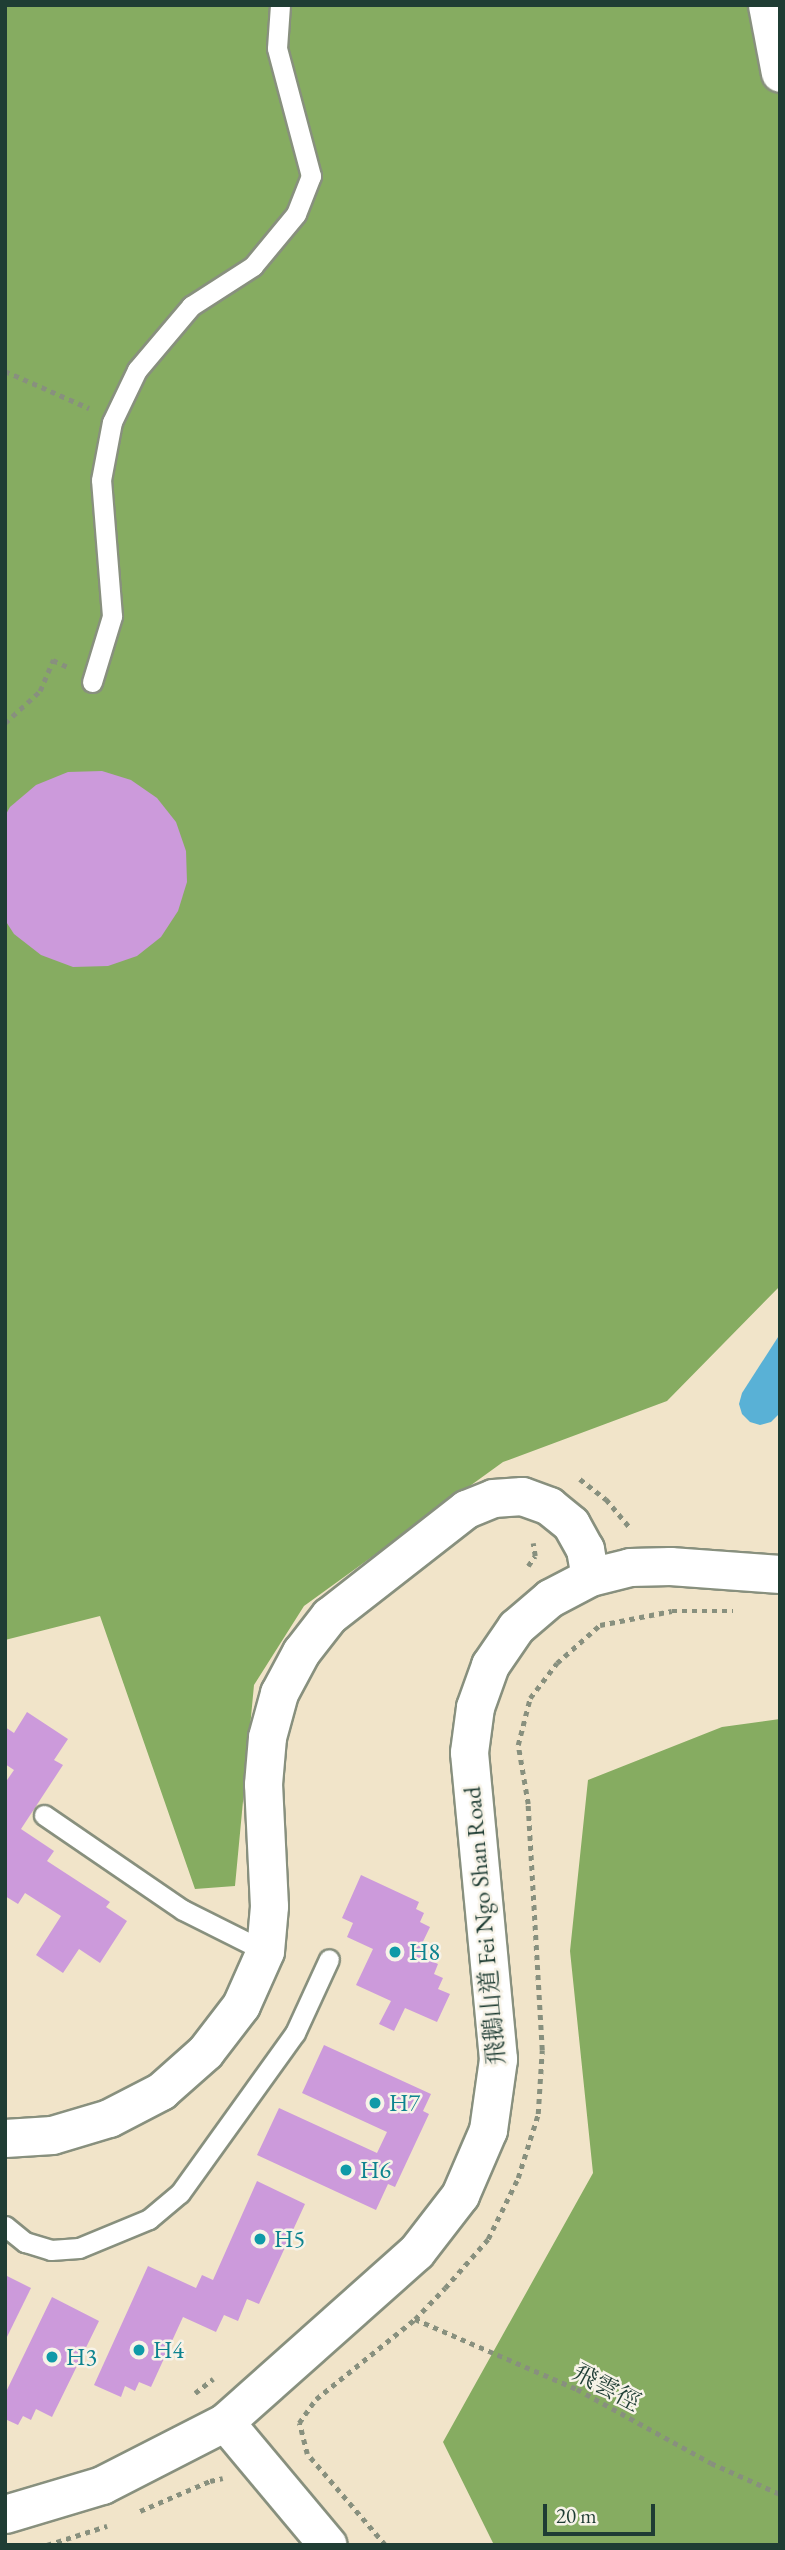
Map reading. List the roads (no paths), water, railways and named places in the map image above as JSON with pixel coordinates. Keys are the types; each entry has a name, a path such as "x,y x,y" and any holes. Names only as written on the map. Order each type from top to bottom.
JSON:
{"street":[{"path":"767,5 780,73"},
{"path":"5,2138 52,2135 109,2118 161,2091 205,2052 234,2014 265,1951 269,1906 263,1784 267,1738 279,1693 300,1653 330,1616 466,1509 493,1498 522,1496 549,1506 571,1524 586,1549 590,1577"},
{"name":"飛鵝山道 Fei Ngo Shan Road","path":"5,2514 102,2485 225,2422 416,2252 460,2195 488,2130 498,2059 469,1752 475,1707 490,1664 516,1628 550,1598 590,1577 629,1567 670,1566 780,1574"},
{"path":"225,2422 328,2545"}],"lane":[{"path":"92,681 112,616 101,480 112,422 137,370 191,306 253,266 296,214 311,176 277,48 280,5"},
{"path":"44,1815 183,1910 265,1951"},
{"path":"5,2226 25,2242 51,2250 79,2248 149,2219 170,2202 180,2193 295,2034 329,1959"}],"water":[{"path":"780,1334 780,1413 771,1422 760,1425 750,1422 742,1414 739,1404 742,1393"}],"place":[{"name":"H8","path":"395,1952"},
{"name":"H7","path":"375,2103"},
{"name":"H6","path":"346,2170"},
{"name":"H5","path":"260,2239"},
{"name":"H4","path":"139,2350"},
{"name":"H3","path":"52,2357"}]}
